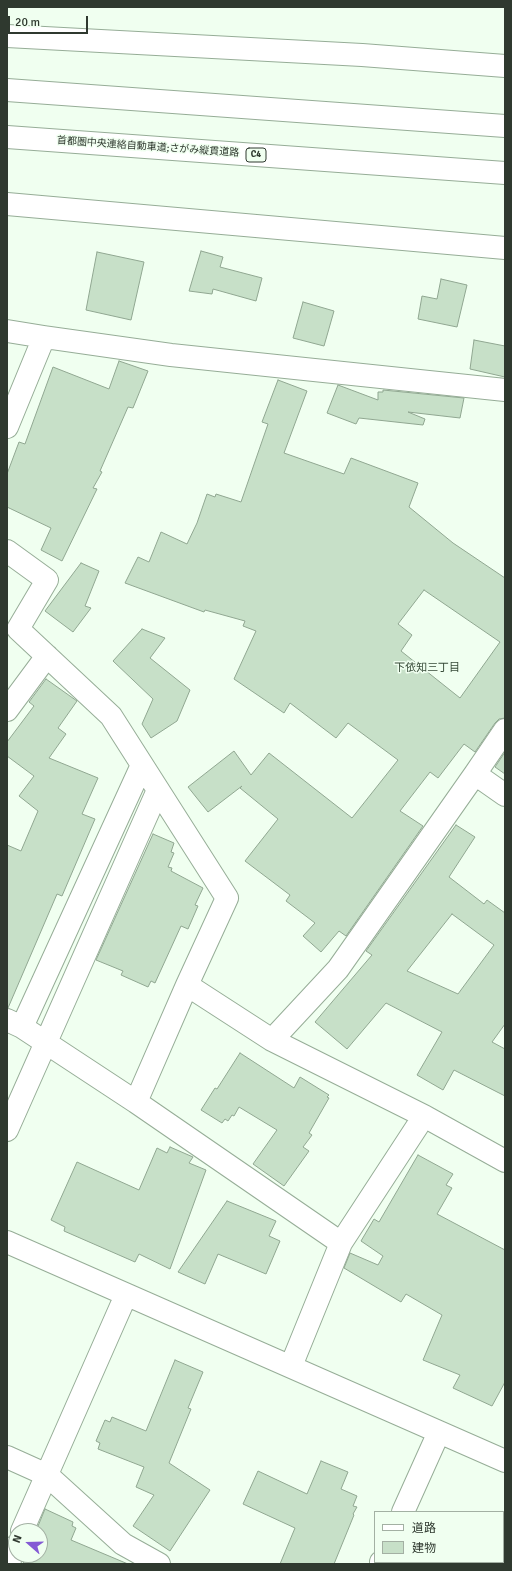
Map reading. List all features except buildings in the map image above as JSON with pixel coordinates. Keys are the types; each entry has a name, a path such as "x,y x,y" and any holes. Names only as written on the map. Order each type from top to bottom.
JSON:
{"main road":[{"path":"7,36 362,55 505,66"},
{"path":"7,90 505,126"},
{"name":"首都圏中央連絡自動車道;さがみ縦貫道路","path":"7,137 505,174"},
{"path":"7,204 505,248"},
{"path":"7,331 171,355 505,390"},
{"path":"7,427 44,337"},
{"path":"7,551 47,580 18,629 111,716 227,898 136,1102"},
{"path":"7,710 47,656"},
{"path":"272,1040 338,969 505,730"},
{"path":"142,765 14,1023 136,1102 341,1243"},
{"path":"475,774 505,795"},
{"path":"7,1130 158,790"},
{"path":"187,985 272,1040 424,1116 505,1161"},
{"path":"291,1366 341,1243 424,1116"},
{"path":"7,1242 505,1461"},
{"path":"26,1523 126,1295"},
{"path":"403,1511 439,1432"},
{"path":"7,1457 47,1475 123,1544 159,1564"}],"district":[{"name":"下依知三丁目","path":"427,668"}]}
